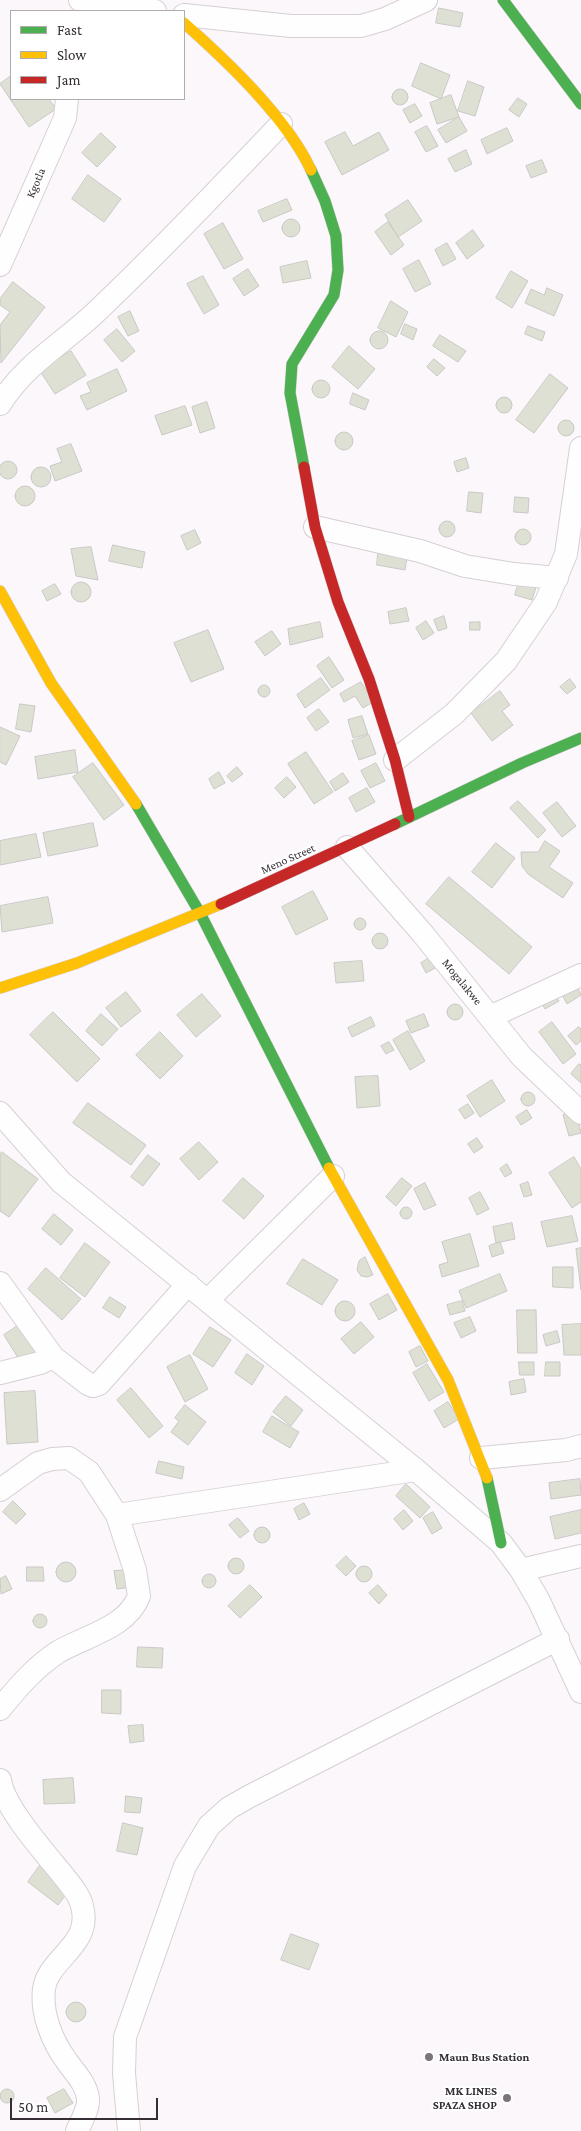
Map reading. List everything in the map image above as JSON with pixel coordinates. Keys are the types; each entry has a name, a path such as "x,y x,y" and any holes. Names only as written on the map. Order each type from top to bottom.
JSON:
{"street":[{"path":"80,0 148,10"},
{"path":"185,15 291,26 361,26 385,19 426,0"},
{"path":"503,0 581,104"},
{"path":"185,24 230,64 281,124 306,160 325,201 336,236 338,270 334,294 292,364 290,393 315,527 338,602 369,678 395,760 409,817"},
{"name":"Kgotla","path":"0,265 65,118 67,100"},
{"path":"0,404 10,388 26,370 81,327 162,249 281,124"},
{"path":"395,760 454,714 506,661 546,602 566,554 581,448"},
{"path":"315,527 420,551 465,566 514,574 557,578"},
{"path":"0,592 51,682 143,815 200,913 333,1176 448,1380 481,1458 501,1544"},
{"name":"Meno Street","path":"0,988 77,963 200,913 348,847 581,738"},
{"name":"Mogalakwe","path":"348,847 423,934 522,1056 581,1113"},
{"path":"490,1017 581,975"},
{"path":"0,1113 61,1182 416,1470 501,1544 521,1570 539,1601 581,1692"},
{"path":"208,1300 333,1176"},
{"path":"0,1283 53,1357 88,1384 94,1386 99,1384 188,1284"},
{"path":"0,1372 53,1357"},
{"path":"481,1458 566,1450 581,1446"},
{"path":"0,1490 38,1463 52,1459 69,1458 89,1472 117,1514 135,1570 140,1596 129,1613 115,1623 58,1652 26,1677 0,1709"},
{"path":"117,1514 416,1470"},
{"path":"521,1570 581,1556"},
{"path":"129,2131 124,2073 125,2037 185,1866 209,1826 229,1808 250,1796 558,1639"},
{"path":"0,1780 11,1806 30,1835 69,1883 82,1904 84,1921 79,1935 67,1954 51,1972 44,1987 44,2010 57,2046 87,2091 89,2101 77,2131"}],"building":[{"path":"439,8 463,13 460,27 436,23"},
{"path":"421,63 450,75 441,99 412,86"},
{"path":"10,77 10,99 0,84"},
{"path":"468,81 484,87 475,116 458,111"},
{"path":"397,89 403,89 408,94 406,103 397,105 392,100 392,94"},
{"path":"451,95 459,117 437,124 430,103"},
{"path":"518,98 527,104 519,117 509,110"},
{"path":"11,100 50,100 56,109 29,127"},
{"path":"415,104 422,116 410,123 403,110"},
{"path":"459,117 467,131 446,143 438,130"},
{"path":"427,126 438,146 426,152 415,132"},
{"path":"507,128 513,141 487,154 481,140"},
{"path":"345,132 353,146 379,132 389,150 342,175 325,142"},
{"path":"101,133 116,147 97,167 82,153"},
{"path":"466,150 472,164 455,172 448,159"},
{"path":"542,160 547,172 531,178 526,166"},
{"path":"88,175 121,199 104,222 72,199"},
{"path":"287,199 292,210 263,222 258,211"},
{"path":"408,200 422,221 398,237 385,215"},
{"path":"291,219 297,222 300,228 297,234 291,237 285,234 282,228 285,222"},
{"path":"388,222 404,245 391,255 375,232"},
{"path":"223,223 243,259 224,269 204,234"},
{"path":"473,230 484,246 467,259 456,243"},
{"path":"447,243 456,259 443,266 435,250"},
{"path":"419,260 431,284 415,292 403,269"},
{"path":"307,261 311,278 283,283 280,267"},
{"path":"248,269 259,286 244,296 233,279"},
{"path":"511,271 528,281 512,308 496,298"},
{"path":"203,276 219,305 204,314 187,284"},
{"path":"13,282 45,307 1,363 0,325 10,312 0,305 0,299"},
{"path":"547,288 563,295 554,316 525,303 531,289 544,295"},
{"path":"391,301 408,312 396,337 378,328"},
{"path":"130,311 139,331 128,336 118,317"},
{"path":"405,324 417,329 413,340 401,334"},
{"path":"528,326 545,332 542,341 525,334"},
{"path":"117,329 135,351 122,362 104,340"},
{"path":"379,331 385,334 388,340 385,346 379,349 373,346 370,340 373,334"},
{"path":"440,335 466,351 458,362 433,346"},
{"path":"349,346 375,369 358,389 332,367"},
{"path":"71,351 86,375 55,394 40,371"},
{"path":"434,359 445,368 437,376 427,367"},
{"path":"117,369 127,391 87,410 80,396 91,392 87,383"},
{"path":"550,374 568,388 534,433 516,420"},
{"path":"321,380 327,383 330,389 327,395 321,398 315,395 312,389 315,383"},
{"path":"353,393 369,400 365,410 350,404"},
{"path":"501,397 507,397 512,402 510,411 501,413 496,408 496,402"},
{"path":"207,402 215,428 200,433 192,407"},
{"path":"185,406 192,425 162,435 155,416"},
{"path":"563,420 569,420 574,425 572,434 563,436 558,431 558,425"},
{"path":"344,432 350,435 353,441 350,447 344,450 338,447 335,441 338,435"},
{"path":"71,444 82,471 55,481 50,466 62,462 57,449"},
{"path":"466,458 469,468 457,472 454,462"},
{"path":"4,461 12,461 17,466 15,477 4,479 -1,474 -1,466"},
{"path":"41,467 48,470 51,477 48,484 41,487 34,484 31,477 34,470"},
{"path":"25,486 32,489 35,496 32,503 25,506 18,503 15,496 18,489"},
{"path":"469,492 483,493 481,513 467,511"},
{"path":"515,497 529,498 528,513 514,512"},
{"path":"444,521 450,521 455,526 453,535 444,537 439,532 439,526"},
{"path":"520,529 526,529 531,534 529,543 520,545 515,540 515,534"},
{"path":"195,530 201,543 187,550 181,536"},
{"path":"113,545 145,552 142,568 109,561"},
{"path":"379,545 408,550 405,570 377,565"},
{"path":"91,547 98,580 76,576 71,549"},
{"path":"520,579 537,584 532,600 515,595"},
{"path":"81,582 88,585 91,592 88,599 81,602 74,599 71,592 74,585"},
{"path":"55,584 61,594 47,601 42,591"},
{"path":"406,608 409,621 390,624 388,612"},
{"path":"444,616 447,628 438,631 434,620"},
{"path":"426,621 434,633 423,640 416,628"},
{"path":"320,622 323,637 290,645 288,629"},
{"path":"470,622 480,622 480,630 470,630"},
{"path":"208,630 224,669 191,682 174,643"},
{"path":"272,631 281,644 265,656 255,642"},
{"path":"329,657 344,680 332,688 317,666"},
{"path":"321,678 330,690 305,708 297,695"},
{"path":"570,679 576,687 567,694 560,687"},
{"path":"361,682 373,702 363,708 355,696 344,702 340,694"},
{"path":"262,685 266,685 270,691 266,697 262,697 258,693 258,689"},
{"path":"500,691 510,705 502,711 513,725 492,741 471,713"},
{"path":"20,704 35,706 31,732 16,729"},
{"path":"319,709 329,722 316,731 307,718"},
{"path":"362,716 368,734 353,738 348,720"},
{"path":"0,727 20,736 6,765 0,762"},
{"path":"369,735 376,754 359,760 352,741"},
{"path":"75,750 78,772 38,779 35,757"},
{"path":"306,752 333,792 314,804 288,764"},
{"path":"93,763 124,805 104,820 73,777"},
{"path":"376,763 385,781 370,788 361,771"},
{"path":"237,767 243,774 232,782 227,776"},
{"path":"219,772 225,783 214,789 209,779"},
{"path":"343,773 349,782 335,791 330,782"},
{"path":"287,777 296,787 284,798 275,788"},
{"path":"367,788 375,802 356,812 349,798"},
{"path":"518,801 546,830 538,838 510,808"},
{"path":"557,802 576,826 562,837 543,813"},
{"path":"93,823 98,846 48,856 43,833"},
{"path":"36,834 41,857 0,865 0,841"},
{"path":"545,841 560,851 549,867 573,883 563,898 528,874 522,866 521,852 538,852"},
{"path":"496,843 515,858 492,888 472,872"},
{"path":"449,877 532,947 509,974 426,904"},
{"path":"313,891 328,919 296,935 282,907"},
{"path":"48,897 53,923 2,932 0,906"},
{"path":"358,918 362,918 366,924 362,930 358,930 354,926 354,922"},
{"path":"380,933 386,935 388,941 386,947 380,949 374,947 372,941 374,935"},
{"path":"431,957 437,967 426,973 421,963"},
{"path":"362,961 364,981 336,983 334,963"},
{"path":"574,980 581,995 567,1004 559,989"},
{"path":"552,989 559,1001 545,1009 538,997"},
{"path":"126,992 141,1011 121,1027 106,1008"},
{"path":"202,994 221,1016 196,1037 177,1015"},
{"path":"455,1004 461,1006 463,1012 461,1018 455,1020 449,1018 447,1012 449,1006"},
{"path":"53,1012 100,1059 77,1082 30,1035"},
{"path":"101,1014 118,1029 102,1046 86,1031"},
{"path":"424,1014 429,1026 411,1033 406,1021"},
{"path":"371,1017 375,1026 352,1037 348,1028"},
{"path":"552,1022 576,1054 563,1064 539,1032"},
{"path":"579,1027 581,1029 581,1041 576,1045 568,1036"},
{"path":"408,1031 425,1061 410,1070 393,1040"},
{"path":"160,1032 183,1056 160,1079 136,1055"},
{"path":"389,1042 394,1050 386,1054 381,1046"},
{"path":"579,1064 581,1065 581,1083 571,1074"},
{"path":"378,1076 380,1106 357,1108 355,1077"},
{"path":"492,1080 505,1101 480,1117 467,1096"},
{"path":"528,1092 533,1094 535,1099 533,1104 528,1106 523,1104 521,1099 523,1094"},
{"path":"88,1103 146,1145 131,1165 73,1123"},
{"path":"468,1104 474,1113 465,1119 459,1110"},
{"path":"527,1110 532,1118 521,1125 516,1117"},
{"path":"576,1111 581,1133 569,1136 563,1115"},
{"path":"477,1138 483,1147 474,1153 468,1144"},
{"path":"199,1142 218,1162 199,1180 180,1159"},
{"path":"2,1152 38,1179 9,1217 0,1211 0,1154"},
{"path":"148,1155 160,1164 143,1186 131,1177"},
{"path":"574,1157 581,1169 581,1202 572,1208 549,1173"},
{"path":"507,1164 512,1173 505,1177 500,1169"},
{"path":"243,1178 264,1196 244,1219 223,1201"},
{"path":"402,1178 412,1186 396,1206 386,1197"},
{"path":"528,1182 532,1195 524,1197 520,1185"},
{"path":"425,1183 436,1205 424,1210 414,1189"},
{"path":"480,1192 489,1209 477,1215 469,1198"},
{"path":"404,1207 408,1207 412,1213 408,1219 404,1219 400,1215 400,1211"},
{"path":"54,1214 73,1230 61,1245 42,1229"},
{"path":"572,1216 578,1241 547,1247 541,1222"},
{"path":"512,1223 515,1239 496,1243 493,1227"},
{"path":"470,1234 479,1266 442,1277 439,1265 448,1262 442,1242"},
{"path":"500,1242 504,1253 492,1257 489,1246"},
{"path":"85,1243 110,1262 85,1297 60,1278"},
{"path":"581,1248 581,1290 576,1249"},
{"path":"365,1257 373,1275 367,1277 361,1276 357,1270 359,1261"},
{"path":"303,1259 338,1280 322,1305 287,1284"},
{"path":"553,1267 573,1267 573,1288 553,1287"},
{"path":"46,1268 81,1299 62,1320 28,1289"},
{"path":"500,1274 507,1291 466,1308 459,1291"},
{"path":"388,1294 397,1310 379,1320 370,1304"},
{"path":"110,1297 126,1307 119,1318 103,1308"},
{"path":"345,1301 352,1304 355,1311 352,1318 345,1321 338,1318 335,1311 338,1304"},
{"path":"462,1301 465,1311 450,1315 447,1305"},
{"path":"517,1310 536,1310 537,1353 518,1353"},
{"path":"470,1317 476,1331 461,1338 454,1323"},
{"path":"361,1322 374,1337 354,1354 341,1339"},
{"path":"581,1324 581,1355 564,1355 562,1325"},
{"path":"19,1325 36,1351 20,1361 4,1335"},
{"path":"210,1327 231,1340 213,1367 193,1354"},
{"path":"557,1331 560,1342 546,1346 543,1335"},
{"path":"420,1346 428,1361 416,1367 409,1352"},
{"path":"247,1354 264,1366 252,1385 235,1373"},
{"path":"190,1355 208,1389 185,1402 167,1367"},
{"path":"519,1362 534,1362 534,1375 520,1375"},
{"path":"546,1362 560,1362 560,1376 545,1376"},
{"path":"427,1364 444,1392 429,1401 413,1373"},
{"path":"524,1379 526,1392 511,1395 509,1382"},
{"path":"131,1388 163,1426 149,1438 117,1400"},
{"path":"35,1391 38,1442 7,1444 4,1393"},
{"path":"286,1396 303,1410 291,1426 273,1412"},
{"path":"448,1402 459,1419 444,1428 434,1411"},
{"path":"185,1405 206,1422 188,1445 171,1432 179,1421 175,1418"},
{"path":"272,1416 299,1432 290,1448 263,1432"},
{"path":"159,1461 184,1467 182,1479 156,1473"},
{"path":"580,1479 581,1495 551,1499 549,1483"},
{"path":"406,1484 430,1507 420,1518 396,1496"},
{"path":"13,1501 26,1514 16,1524 3,1512"},
{"path":"304,1503 310,1514 299,1520 294,1509"},
{"path":"404,1510 413,1521 403,1530 394,1519"},
{"path":"581,1510 581,1533 555,1539 550,1517"},
{"path":"433,1512 442,1528 432,1534 423,1518"},
{"path":"238,1518 249,1531 240,1538 229,1525"},
{"path":"262,1527 268,1529 270,1535 268,1541 262,1543 256,1541 254,1535 256,1529"},
{"path":"346,1556 356,1566 346,1576 336,1566"},
{"path":"236,1558 242,1560 244,1566 242,1572 236,1574 230,1572 228,1566 230,1560"},
{"path":"66,1562 73,1565 76,1572 73,1579 66,1582 59,1579 56,1572 59,1565"},
{"path":"361,1566 367,1566 372,1571 370,1580 361,1582 356,1577 356,1571"},
{"path":"27,1567 43,1567 44,1581 27,1581"},
{"path":"132,1570 133,1587 117,1589 114,1571"},
{"path":"209,1574 214,1576 216,1581 214,1586 209,1588 204,1586 202,1581 204,1576"},
{"path":"6,1576 12,1589 1,1594 0,1579"},
{"path":"250,1585 262,1597 240,1618 228,1606"},
{"path":"378,1585 387,1595 379,1604 369,1593"},
{"path":"37,1614 43,1614 47,1621 43,1628 37,1628 33,1624 33,1618"},
{"path":"138,1647 163,1648 162,1668 137,1667"},
{"path":"102,1690 121,1690 121,1714 102,1713"},
{"path":"143,1725 144,1741 130,1743 128,1726"},
{"path":"73,1778 75,1803 44,1804 43,1780"},
{"path":"126,1796 142,1798 140,1813 125,1812"},
{"path":"123,1823 143,1828 137,1855 117,1851"},
{"path":"41,1864 71,1888 58,1905 28,1882"},
{"path":"291,1934 319,1944 309,1970 281,1960"},
{"path":"76,2002 83,2005 86,2012 83,2019 76,2022 69,2019 66,2012 69,2005"},
{"path":"4,2089 10,2089 14,2096 10,2103 4,2103 0,2099 0,2093"},
{"path":"64,2089 73,2103 55,2113 47,2098"}],"traffic: fast":[{"path":"503,0 581,104"},
{"path":"304,467 290,393 292,364 334,295 338,270 336,236 325,201 311,170"},
{"path":"395,824 522,763 581,738"},
{"path":"136,804 200,913 329,1168"},
{"path":"487,1478 501,1543"}],"traffic: slow":[{"path":"185,24 255,91 287,130 311,170"},
{"path":"0,591 51,683 136,804"},
{"path":"0,988 77,963 221,904"},
{"path":"329,1168 448,1380 487,1478"}],"traffic: jam":[{"path":"304,467 315,527 338,602 369,679 395,760 409,817"},
{"path":"221,904 395,824"}],"place":[{"name":"Maun Bus Station","path":"429,2057"},
{"name":"MK LINES SPAZA SHOP","path":"507,2098"}]}
